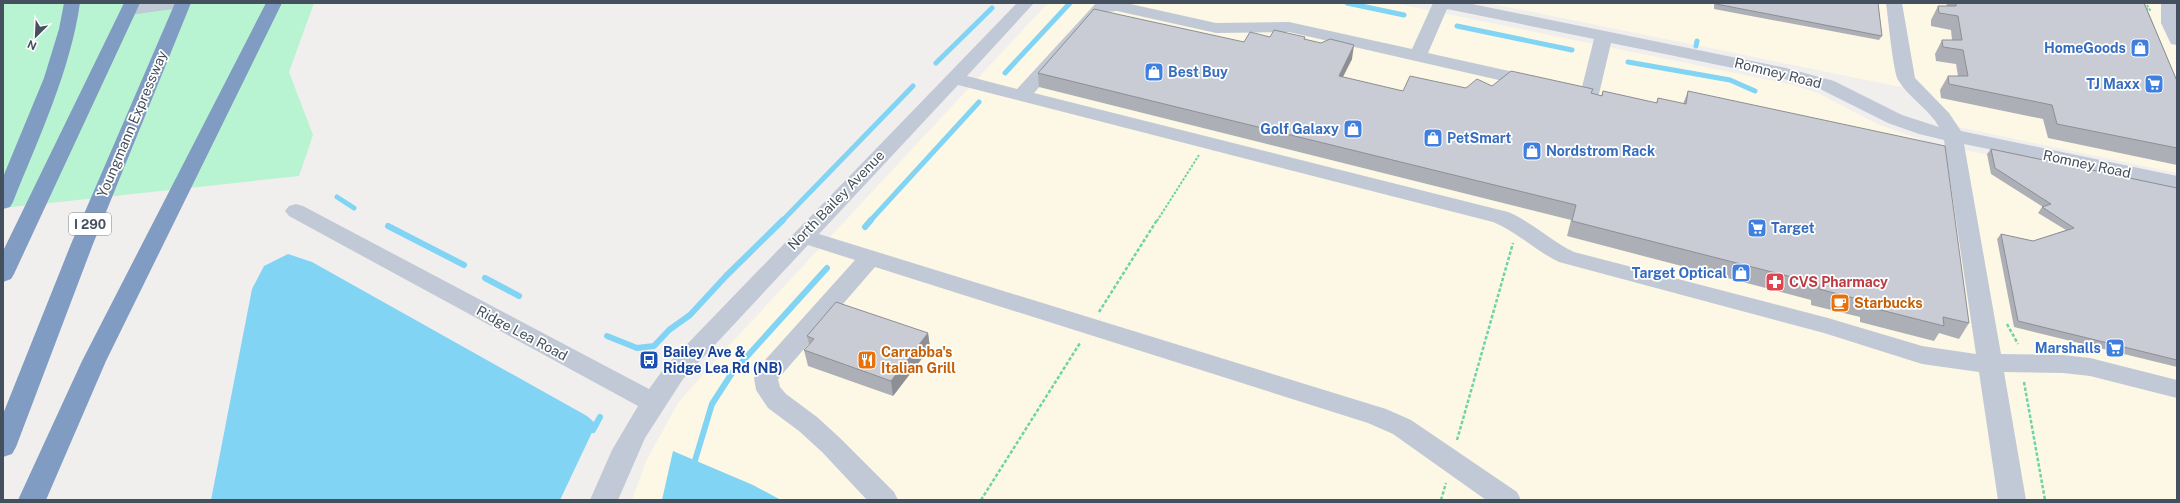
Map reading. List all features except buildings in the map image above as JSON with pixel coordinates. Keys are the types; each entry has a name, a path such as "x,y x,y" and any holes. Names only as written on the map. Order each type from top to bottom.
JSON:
{"highway":[{"path":"3,202 52,78 68,29 72,3"},
{"name":"Youngmann Expressway","path":"3,447 82,244 182,3"},
{"path":"32,500 94,361 274,3"},
{"path":"3,274 130,7"}],"street":[{"path":"130,7 182,3"},
{"name":"North Bailey Avenue","path":"652,402 674,373 703,340 1026,3"},
{"path":"1418,56 1441,3"},
{"name":"Romney Road","path":"1441,3 1805,78 1856,98 1895,119 1926,130 2177,182"},
{"path":"1894,3 1906,78 1911,86 1938,109 1948,122 1953,135 2012,500"},
{"path":"2169,3 2170,23 2177,40"},
{"path":"1022,95 1100,7 1117,6 1216,28 1289,27 1590,94 1604,36"},
{"path":"953,78 1500,217 1511,221 1553,252 1567,257 1828,326 1922,355 1970,363 2063,364 2090,367 2177,389"},
{"name":"Ridge Lea Road","path":"296,211 652,402"},
{"path":"802,236 1377,416 1402,427 1507,500"},
{"path":"871,257 774,365 766,378 768,390 777,401 808,424 831,445 884,500"},
{"path":"604,500 628,448 652,402"}],"path":[{"path":"2147,5 2150,10 2147,10"},
{"path":"1096,318 1201,152"},
{"path":"1456,443 1514,237"},
{"path":"2006,318 2008,326 2018,343 2017,347"},
{"path":"981,500 1082,340"},
{"path":"2022,375 2045,500"},
{"path":"1441,500 1447,479"}],"shaded area":[{"path":"1048,3 1394,3 1793,85 1818,93 1877,124 1927,142 2177,195 2177,500 632,500 646,461 678,403 723,352"},
{"path":"1488,3 2177,3 2177,173 1934,122 1931,93"}],"green space":[{"path":"3,3 314,3 289,72 313,135 299,176 3,208"}],"water":[{"path":"288,254 312,262 587,416 596,424 560,500 211,500 252,289 264,266"},
{"path":"673,451 753,485 781,500 662,500"}],"waterway":[{"path":"1005,73 1070,3"},
{"path":"1347,3 1404,15"},
{"path":"936,63 992,8"},
{"path":"1457,26 1572,50"},
{"path":"1696,46 1697,41"},
{"path":"1628,62 1730,80 1755,91"},
{"path":"782,221 913,86"},
{"path":"870,221 979,102"},
{"path":"337,197 354,208"},
{"path":"865,227 871,220"},
{"path":"607,336 637,348 654,346 669,330 690,315 726,276 782,221"},
{"path":"388,226 464,265"},
{"path":"693,467 712,404 732,373 827,268"},
{"path":"485,278 519,296"},
{"path":"593,430 600,417"}],"place":[{"name":"HomeGoods","path":"2140,48"},
{"name":"Best Buy","path":"1154,72"},
{"name":"TJ Maxx","path":"2154,84"},
{"name":"Golf Galaxy","path":"1353,129"},
{"name":"PetSmart","path":"1433,138"},
{"name":"Nordstrom Rack","path":"1532,151"},
{"name":"Target","path":"1757,228"},
{"name":"Target Optical","path":"1741,273"},
{"name":"CVS Pharmacy","path":"1775,282"},
{"name":"Starbucks","path":"1840,303"},
{"name":"Marshalls","path":"2115,348"},
{"name":"Bailey Ave & Ridge Lea Rd (NB)","path":"649,360"},
{"name":"Carrabba's Italian Grill","path":"867,360"}]}
